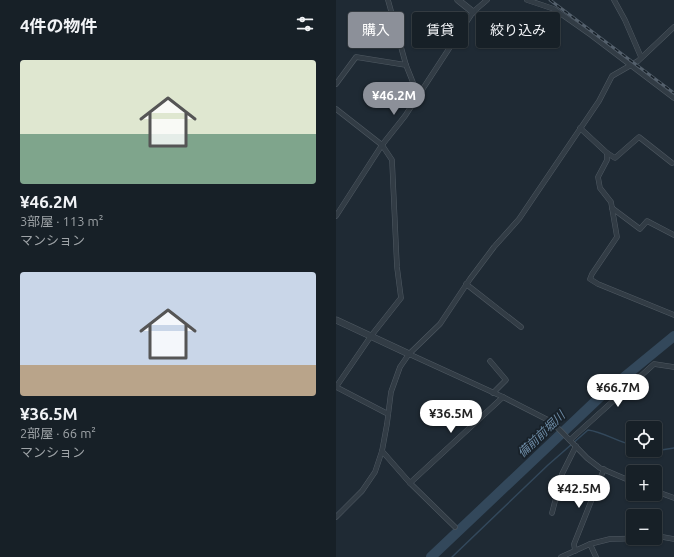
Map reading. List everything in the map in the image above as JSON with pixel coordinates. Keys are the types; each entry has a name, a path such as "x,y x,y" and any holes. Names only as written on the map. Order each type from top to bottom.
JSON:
{"street":[{"path":"388,0 406,65 418,95"},
{"path":"458,0 474,12"},
{"path":"336,216 382,145 405,116 474,12 487,0"},
{"path":"527,0 554,9 674,98"},
{"path":"614,0 642,57"},
{"path":"336,517 362,491 375,472 382,451 391,392 400,367 409,354 440,324 466,284 494,247 519,219 599,101 612,76 638,61 674,27"},
{"path":"336,84 356,57 406,65"},
{"path":"336,109 382,145 392,160 396,267 401,298 371,336 336,387 388,414"},
{"path":"580,128 607,153 615,158 639,137 672,163"},
{"path":"607,153 607,160 598,177 600,188 611,202 617,237 590,279 598,284 674,315"},
{"path":"612,208 640,229 648,221 674,235"},
{"path":"466,284 521,327"},
{"path":"336,320 536,413 558,427 587,458 604,469 626,479"},
{"path":"490,361 506,380 493,393"},
{"path":"570,440 654,364 674,367"},
{"path":"410,483 503,397"},
{"path":"552,513 562,474 576,446"},
{"path":"382,451 410,483 455,527"},
{"path":"575,551 574,544 604,469"},
{"path":"662,494 674,498"},
{"path":"662,537 674,539"},
{"path":"561,557 590,544 610,539 626,539"},
{"path":"590,544 596,557"}],"waterway":[{"name":"備前前堀川","path":"431,557 601,396 674,336"},
{"path":"452,557 548,465 588,430 626,443"},
{"path":"662,450 674,448"}],"railway":[{"path":"550,0 674,93"}]}
